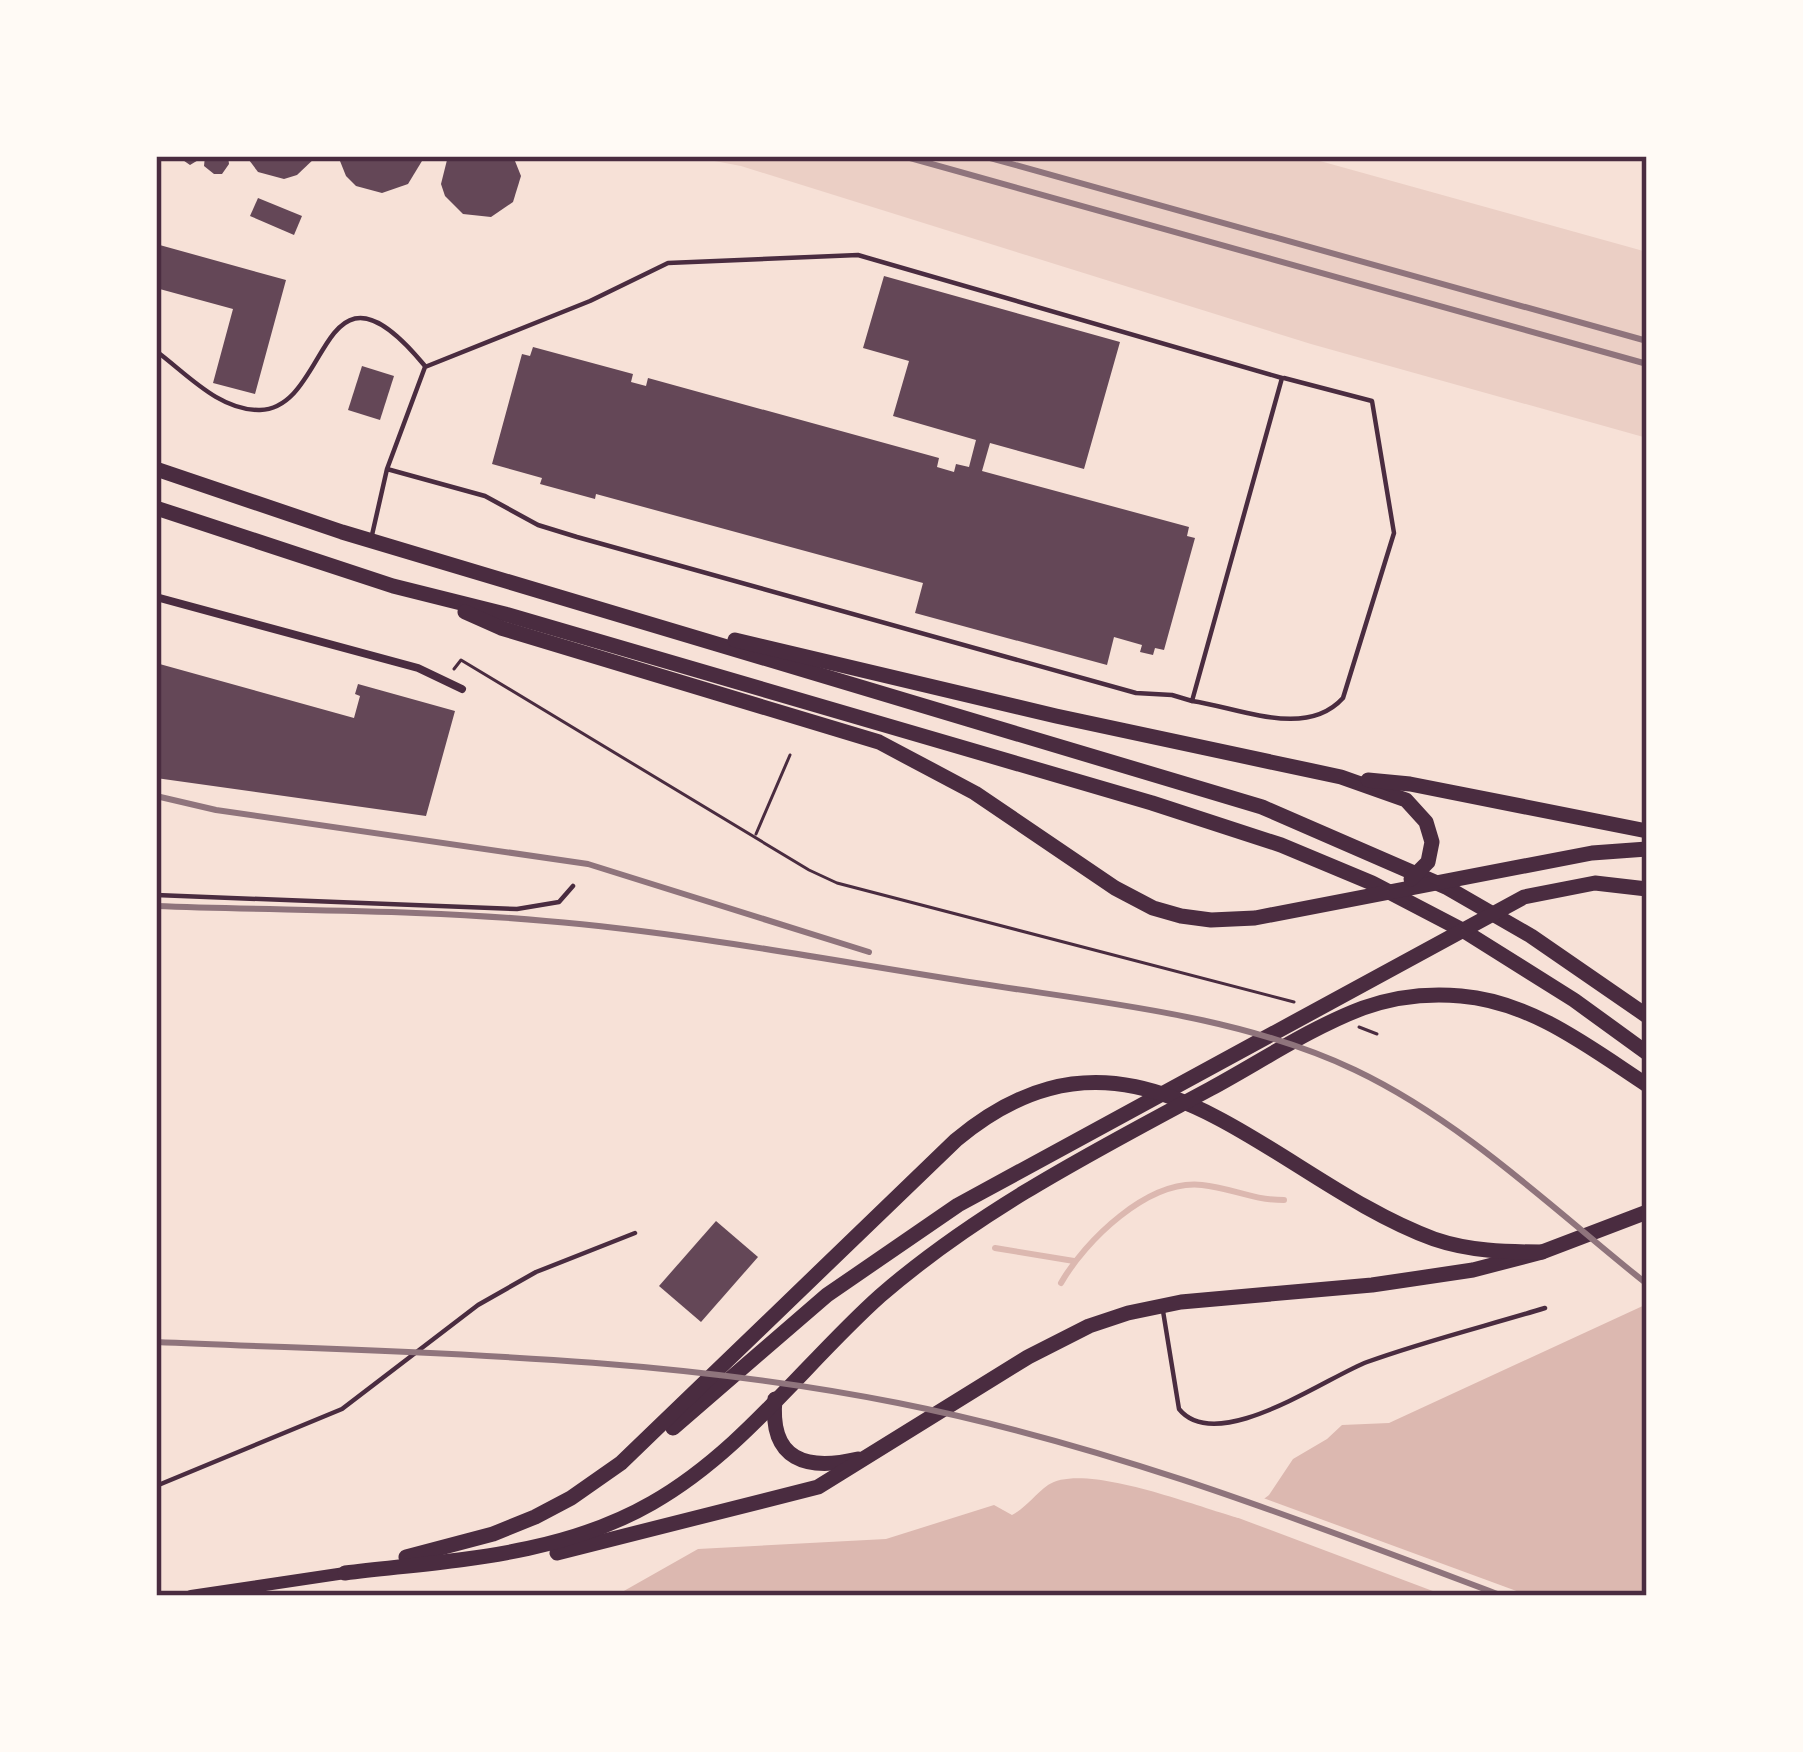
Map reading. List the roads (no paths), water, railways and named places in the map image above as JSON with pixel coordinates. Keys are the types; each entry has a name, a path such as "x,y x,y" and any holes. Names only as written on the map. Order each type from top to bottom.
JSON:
{"highway":[{"path":"156,470 371,541 667,626 1291,818 1446,887 1532,936 1647,1016"},
{"path":"156,508 426,596 501,628 820,722 897,750 975,793 1115,888 1167,912 1241,920 1606,850 1647,849"},
{"path":"426,596 505,614 1199,818 1314,858 1415,904 1528,970 1647,1053"},
{"path":"667,626 1341,778 1406,800 1426,822 1432,842 1428,862 1414,878 1352,898"},
{"path":"1341,778 1410,784 1647,831"},
{"path":"345,1573 514,1526 571,1498 663,1437 826,1295 931,1222 1507,905 1576,884 1615,883 1647,889"},
{"path":"345,1573 505,1553 596,1530 646,1507 692,1477 878,1298 997,1208 1346,1016 1393,999 1462,996 1514,1007 1557,1028 1647,1085"},
{"path":"621,1462 956,1139 1003,1107 1047,1090 1109,1083 1168,1094 1210,1112 1419,1233 1476,1249 1542,1252"},
{"path":"345,1573 494,1563 603,1543 807,1491 841,1476 1008,1368 1109,1318 1162,1305 1473,1270 1542,1252 1647,1212"},
{"path":"775,1400 776,1431 796,1458 822,1466 872,1455"}],"main road":[{"path":"191,1596 345,1573"}],"street":[{"path":"156,597 418,668 462,689"}],"lane":[{"path":"371,541 387,469 425,367 590,301 668,263 858,255 1372,401 1394,532 1343,698 1330,712 1309,720 1136,693 538,525 485,496 387,469"},
{"path":"156,351 212,395 264,411 279,405 310,377 325,341 340,324 363,320 382,327 402,339 425,367"},
{"path":"1192,701 1282,378"},
{"path":"156,895 517,909 559,902 573,886"},
{"path":"156,1486 342,1408 478,1305 536,1272 635,1233"},
{"path":"1162,1305 1179,1409 1184,1416 1204,1422 1261,1414 1360,1365 1545,1308"}],"waterway":[{"path":"1061,1283 1102,1232 1161,1192 1202,1185 1284,1200"},
{"path":"995,1248 1074,1261"}],"railway":[{"path":"903,156 1647,364"},
{"path":"983,156 1647,341"},
{"path":"156,796 216,810 588,864 869,952"},
{"path":"156,906 448,914 600,926 1121,1005 1265,1036 1355,1070 1434,1115 1647,1284"},
{"path":"156,1342 621,1365 714,1374 898,1403 1129,1463 1503,1596"}]}
